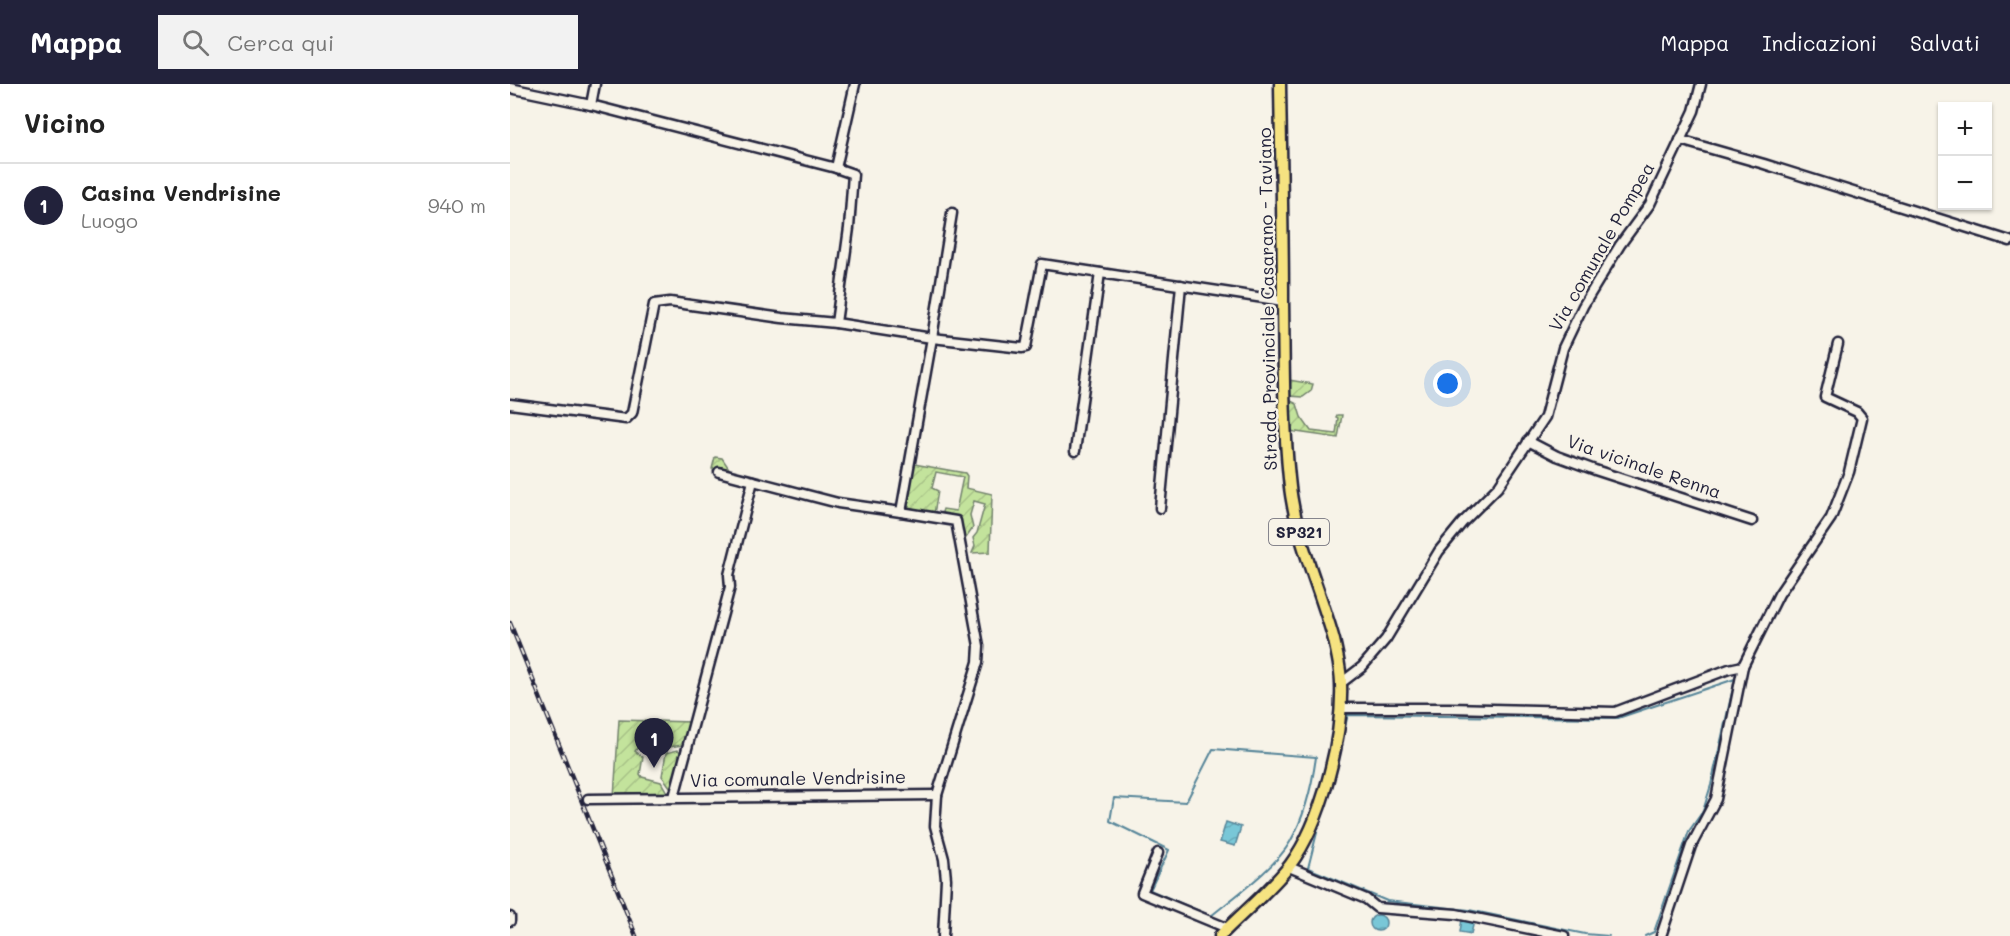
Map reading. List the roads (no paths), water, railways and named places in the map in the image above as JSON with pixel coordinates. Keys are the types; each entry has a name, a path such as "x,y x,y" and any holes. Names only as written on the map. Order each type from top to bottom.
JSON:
{"main road":[{"name":"Strada Provinciale Casarano - Taviano","path":"1224,932 1289,867 1310,832 1319,812 1341,708 1341,683 1335,643 1292,503 1283,373 1280,84"}],"street":[{"path":"591,105 595,84"},
{"path":"836,168 855,84"},
{"name":"Via comunale Pompea","path":"1341,683 1362,667 1386,639 1439,550 1498,487 1545,417 1563,348 1582,306 1620,245 1650,204 1694,111 1701,84"},
{"path":"510,88 591,105 854,174 836,323"},
{"path":"1680,140 2010,241"},
{"path":"901,512 952,213"},
{"path":"510,404 626,419 632,413 654,303 670,302 1022,348 1026,347 1042,264 1284,301"},
{"path":"1076,451 1100,273"},
{"path":"1160,508 1180,285"},
{"path":"1661,936 1691,846 1716,799 1743,666 1779,594 1831,518 1849,472 1862,418 1857,412 1825,397 1838,344"},
{"name":"Via vicinale Renna","path":"1528,441 1557,456 1595,470 1752,520"},
{"path":"718,472 838,504 956,521 979,646 978,662 937,795 934,826 944,859 946,879 943,936"},
{"path":"674,797 730,587 729,574 753,481"},
{"path":"1341,708 1615,712 1729,669 1743,666"},
{"name":"Via comunale Vendrisine","path":"588,799 937,795"},
{"path":"1158,853 1142,893 1224,932"},
{"path":"1289,867 1366,898 1377,909 1456,914 1564,936"}],"water":[{"path":"1226,822 1241,827 1235,846 1220,842"},
{"path":"1378,915 1386,923 1378,931 1370,923"},
{"path":"1462,919 1474,921 1471,934 1460,932"}],"waterway":[{"path":"1342,738 1348,715 1618,718 1735,679"},
{"path":"1645,936 1654,932 1689,831 1703,811 1735,679"},
{"path":"1213,749 1316,757 1300,822 1284,852 1211,916 1150,890 1169,850 1110,821 1114,798 1186,802 1213,749"},
{"path":"1322,813 1308,868 1387,901 1469,910 1585,934 1609,936"}],"railway":[{"path":"510,623 636,936"}],"place":[{"name":"Casina Vendrisine","path":"654,768"}]}
